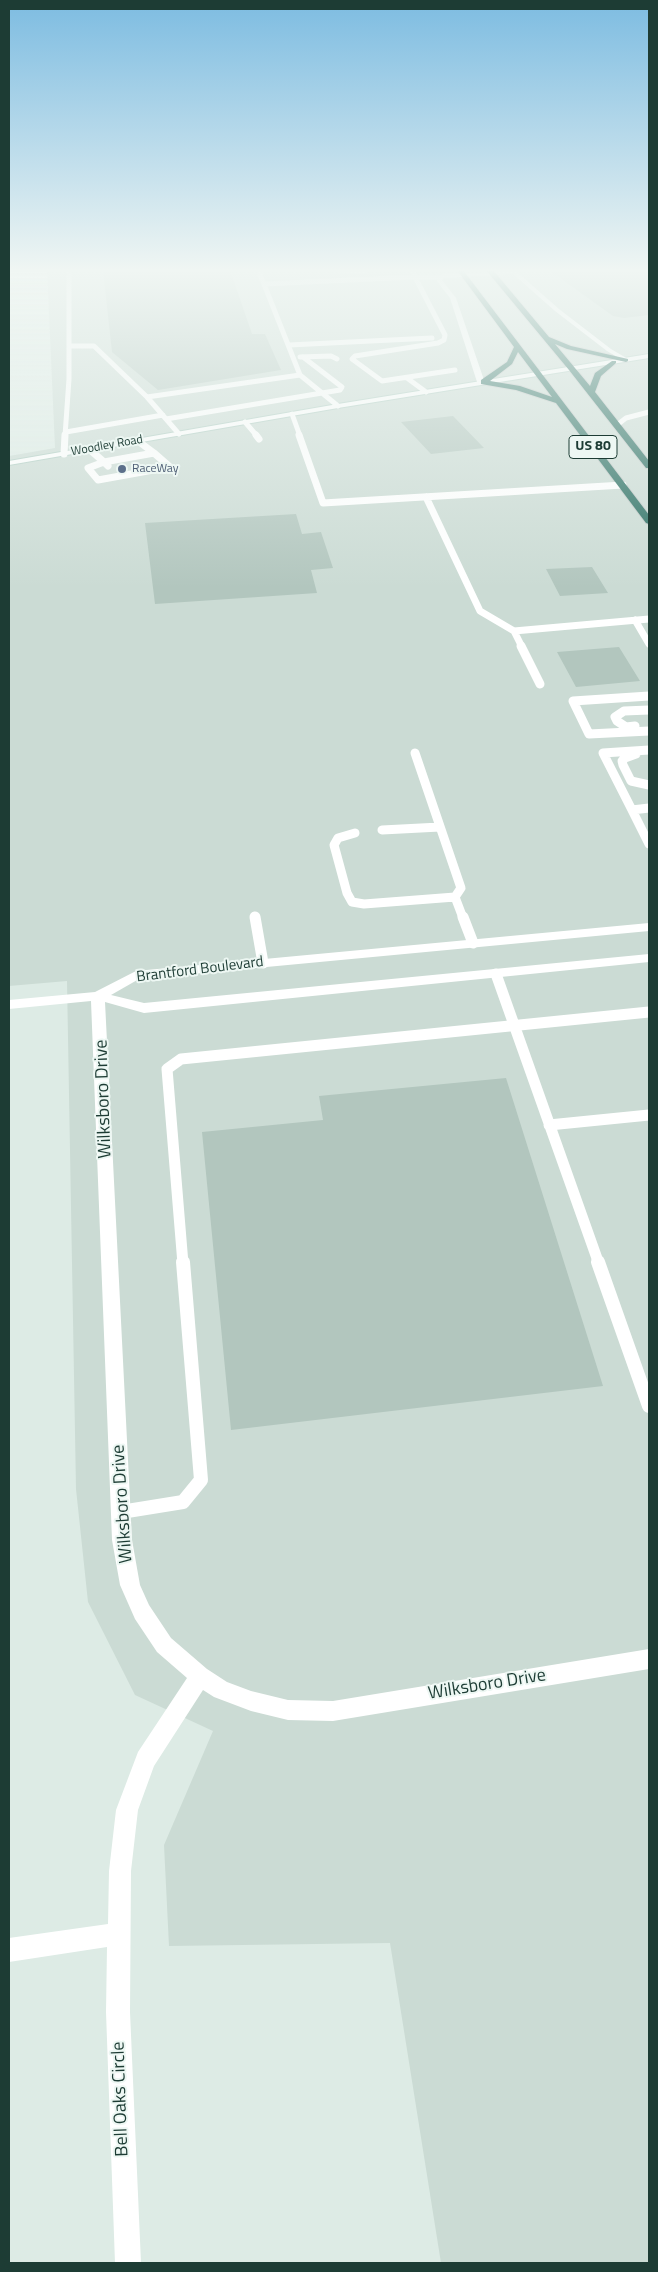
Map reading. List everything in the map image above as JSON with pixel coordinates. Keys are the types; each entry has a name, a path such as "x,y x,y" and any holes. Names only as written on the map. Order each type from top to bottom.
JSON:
{"highway":[{"path":"482,382 491,376"},
{"name":"US 80","path":"539,376 649,521"},
{"name":"US 80","path":"578,376 649,466"},
{"path":"591,392 598,376"},
{"path":"482,382 517,388 558,401"}],"street":[{"path":"480,376 482,382"},
{"name":"Woodley Road","path":"9,463 523,376"},
{"name":"Brantford Boulevard","path":"98,996 136,975 649,927"},
{"name":"Brantford Boulevard","path":"98,996 144,1008 649,958"},
{"path":"9,1004 98,996"},
{"name":"Wilksboro Drive","path":"98,996 122,1540 130,1585 142,1612 164,1645 200,1676 222,1690 251,1701 288,1710 333,1711 649,1659"},
{"name":"Bell Oaks Circle","path":"128,2263 118,2012 120,1871 127,1810 146,1760 200,1676"},
{"path":"9,1950 119,1934"}],"lane":[{"path":"64,454 68,376"},
{"path":"125,376 147,397 179,434"},
{"path":"147,397 293,376"},
{"path":"301,376 338,406"},
{"path":"66,432 340,390 342,387 328,376"},
{"path":"375,376 382,381 419,376"},
{"path":"407,378 426,392"},
{"path":"617,425 626,418 649,412"},
{"path":"292,414 323,504 623,485"},
{"path":"245,422 260,439"},
{"path":"138,441 154,453 170,467 116,474 98,480 88,468 90,466 142,458 154,453"},
{"path":"89,449 106,464"},
{"path":"426,497 480,612 514,630 649,619"},
{"path":"635,620 649,644"},
{"path":"514,630 540,684"},
{"path":"649,696 572,701 589,734 649,731"},
{"path":"616,698 624,711"},
{"path":"649,710 624,711 615,717 617,721 626,726 649,725"},
{"path":"648,750 603,753 649,844"},
{"path":"648,750 622,761 631,781 649,785"},
{"path":"415,753 461,888 456,897 473,943"},
{"path":"632,810 649,808"},
{"path":"382,830 440,827"},
{"path":"355,833 338,838 334,845 347,893 352,902 364,904 456,897"},
{"path":"255,916 263,963"},
{"path":"496,974 649,1406"},
{"path":"120,1512 183,1502 201,1480 167,1069 181,1059 649,1012"},
{"path":"549,1125 649,1115"}],"shaded area":[{"path":"52,376 649,376 649,2263 441,2263 390,1943 169,1946 164,1845 213,1731 135,1695 88,1602 76,1489 67,981 9,986 9,456 55,448"}],"building":[{"path":"141,376 244,376 158,390"},
{"path":"453,416 484,448 431,454 401,422"},
{"path":"296,514 302,534 321,532 333,568 311,570 317,593 155,604 145,523"},
{"path":"592,567 608,593 560,596 546,569"},
{"path":"619,647 640,681 576,687 557,652"},
{"path":"506,1078 603,1386 231,1430 202,1132 323,1120 319,1096"}],"place":[{"name":"RaceWay","path":"122,469"}]}
